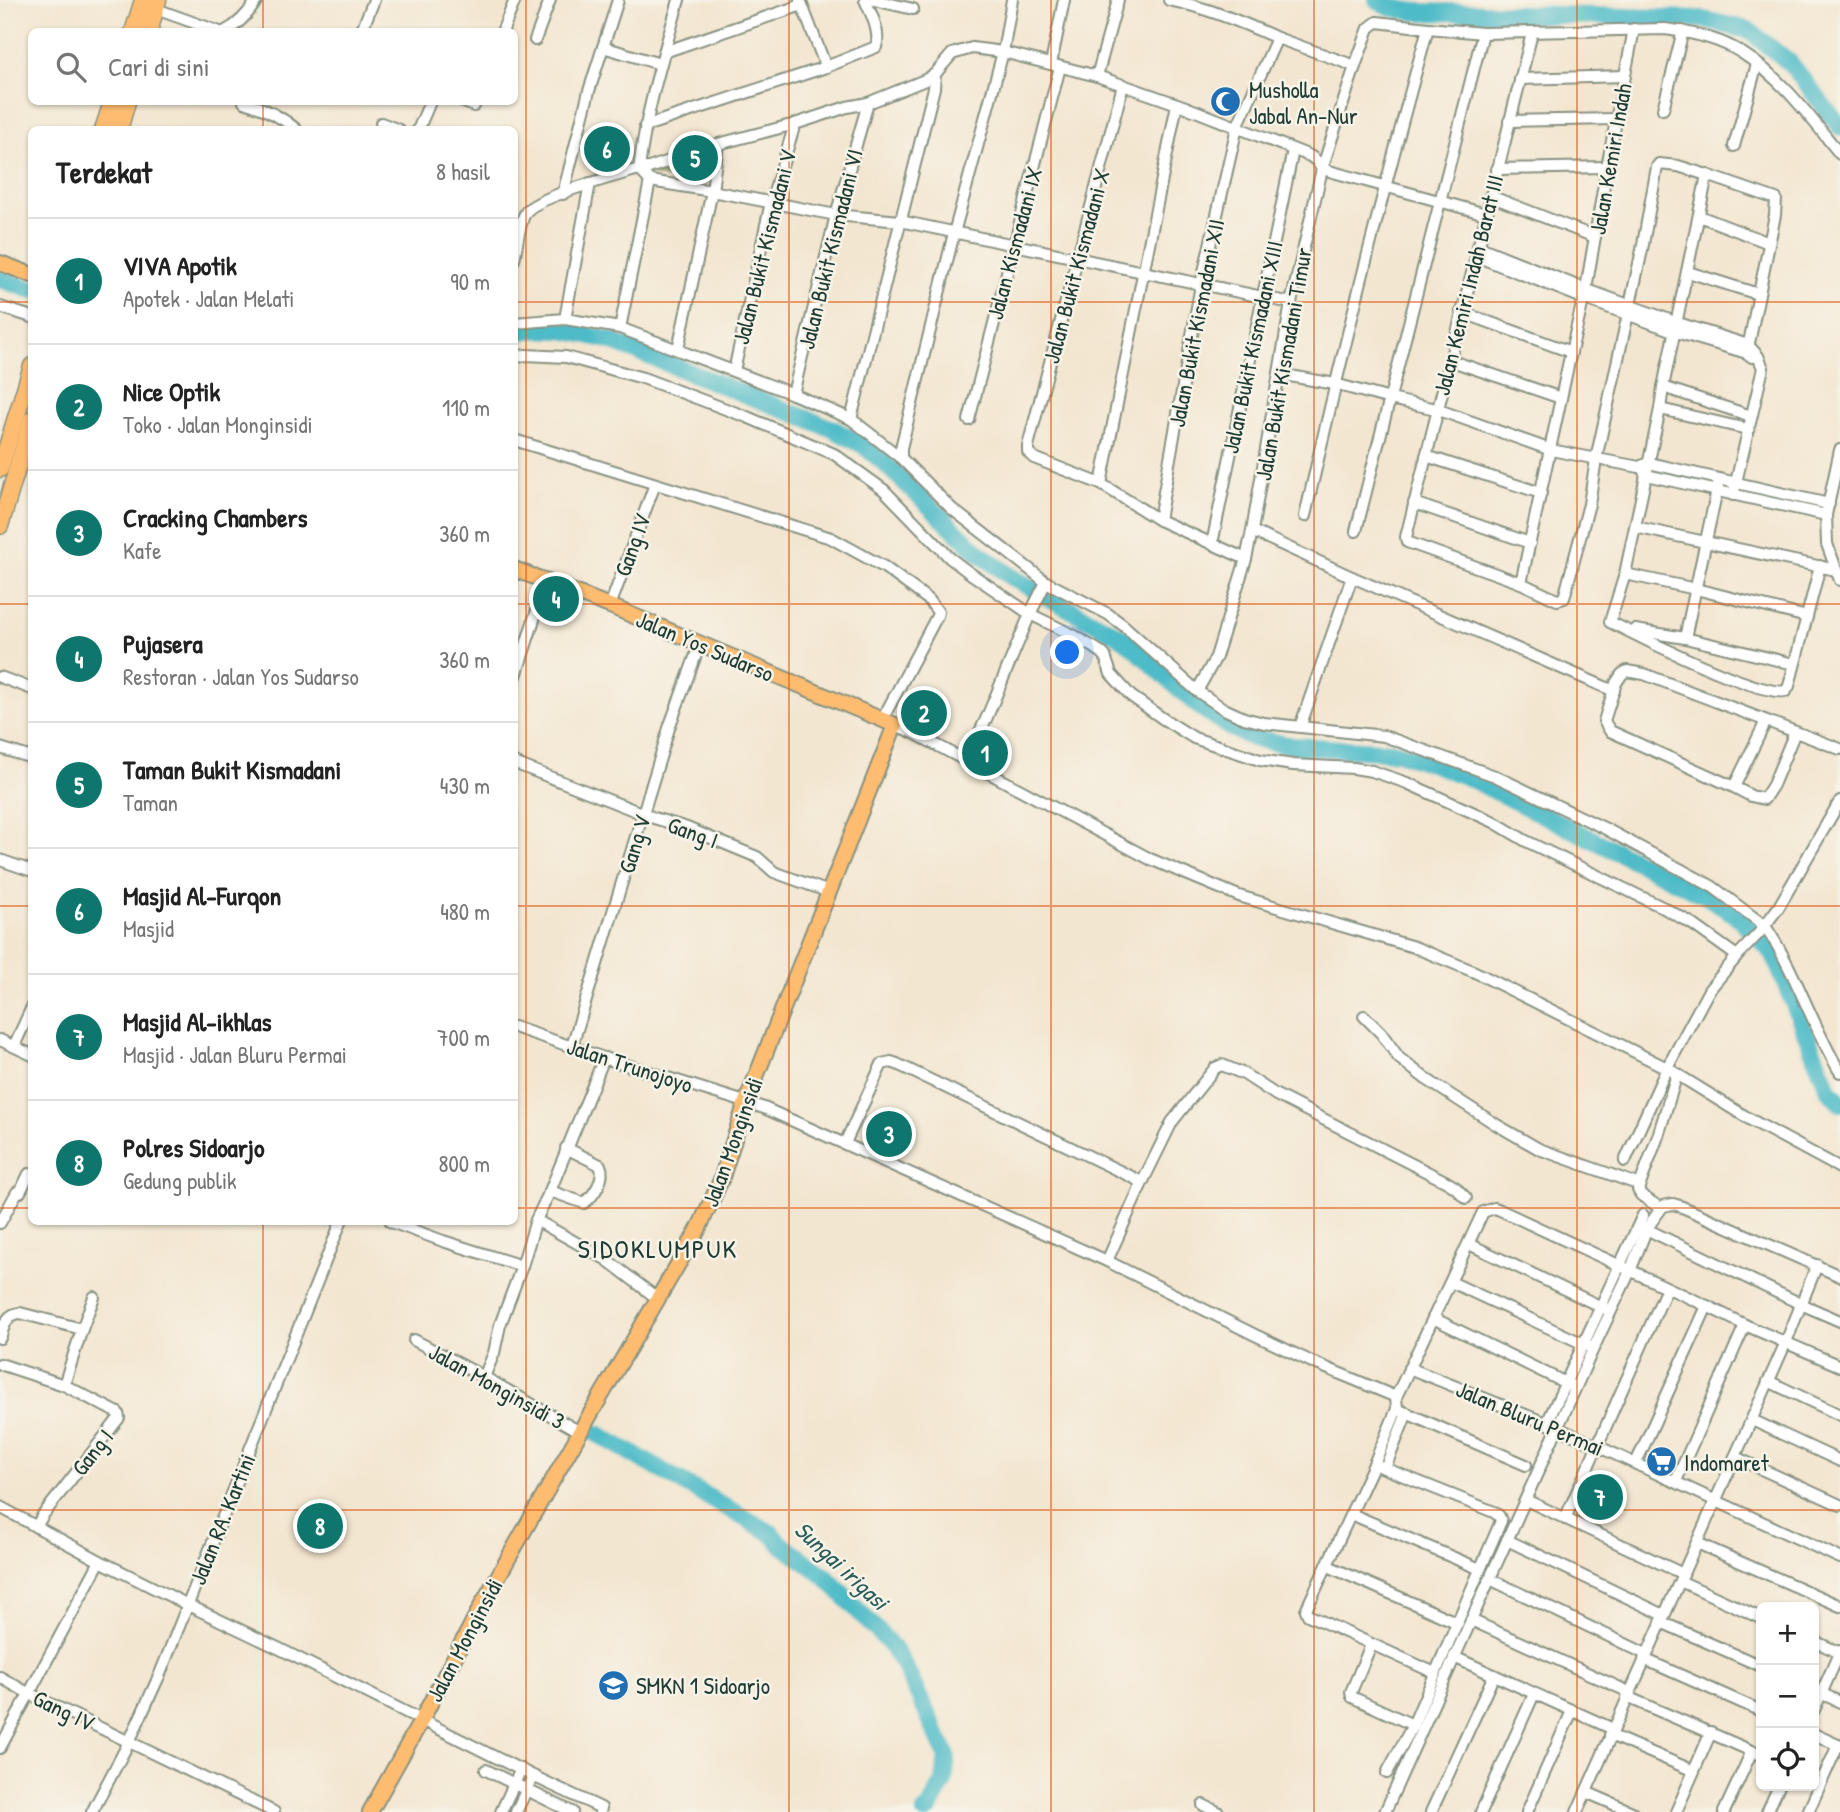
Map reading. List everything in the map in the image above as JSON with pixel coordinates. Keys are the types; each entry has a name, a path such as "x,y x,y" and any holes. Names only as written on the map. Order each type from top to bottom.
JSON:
{"highway":[{"path":"136,28 152,3"},
{"path":"149,28 152,3"},
{"path":"104,126 111,105"},
{"path":"120,126 126,105"},
{"path":"0,469 28,379"},
{"path":"0,526 28,432"}],"main road":[{"path":"0,263 28,274"},
{"name":"Jalan Yos Sudarso","path":"518,571 610,606 888,723"},
{"name":"Jalan Monginsidi","path":"370,1812 483,1603 698,1230 715,1192 746,1102 829,892 888,723"}],"street":[{"path":"232,28 257,0"},
{"path":"363,28 374,0"},
{"path":"504,28 515,0"},
{"path":"534,40 550,0"},
{"path":"563,194 589,91 618,0"},
{"path":"639,169 645,126 679,0"},
{"path":"645,126 826,67 876,47 878,40 865,0"},
{"path":"874,0 913,9"},
{"path":"901,458 901,448 954,233 1003,52 1012,0"},
{"name":"Jalan Kismadani IX","path":"969,420 1056,66 1064,0"},
{"path":"1097,76 1118,0"},
{"path":"1169,0 1218,14 1355,66"},
{"path":"152,3 221,28"},
{"path":"664,52 801,3 826,67"},
{"name":"Jalan Bukit Kismadani Timur","path":"1197,691 1216,657 1246,559 1291,303 1322,169 1355,66 1369,27 1373,23 1428,28"},
{"path":"1306,516 1335,384 1384,187 1428,28 1483,33 1665,29 1705,37 1741,51 1774,77 1794,97 1840,154"},
{"name":"Jalan Kemiri Indah","path":"1521,583 1585,294 1634,29"},
{"path":"1663,109 1683,31"},
{"path":"1356,531 1483,33"},
{"name":"Jalan Kemiri Indah Barat III","path":"1521,583 1413,545 1407,542 1406,537 1532,33"},
{"name":"Jalan Bukit Kismadani XII","path":"1159,520 1201,285 1237,127 1277,38"},
{"path":"603,47 660,64"},
{"path":"518,243 525,213 542,201 590,183 649,168 718,144 868,103 935,74 953,54 972,48 1003,52 1097,76 1293,150 1317,161 1322,169 1486,214"},
{"path":"1734,146 1757,64"},
{"path":"851,419 934,88 935,74"},
{"path":"1520,79 1625,76"},
{"name":"Jalan Bukit Kismadani X","path":"1101,484 1034,458 1028,452 1028,446 1123,85"},
{"name":"Jalan Bukit Kismadani VI","path":"793,394 836,215 868,103"},
{"path":"1177,104 1101,484 1159,520 1246,559"},
{"path":"254,105 281,117 292,126"},
{"path":"420,126 429,105"},
{"path":"1509,121 1617,119"},
{"path":"381,123 389,126"},
{"name":"Jalan Bukit Kismadani V","path":"734,371 771,202 795,124"},
{"path":"678,349 712,191 718,144"},
{"name":"Jalan Bukit Kismadani XIII","path":"1212,544 1293,150"},
{"path":"1521,583 1557,600 1564,598 1589,504 1596,459 1642,250 1657,167 1660,164 1707,175 1776,199 1747,349"},
{"path":"1497,169 1607,167"},
{"path":"639,169 650,181 836,215 900,221 1291,303"},
{"path":"1707,175 1625,574 1610,622 1700,664 1766,690 1786,691 1820,566"},
{"path":"620,328 650,181"},
{"path":"565,319 590,183"},
{"path":"1490,196 1595,237"},
{"path":"1699,216 1769,243"},
{"path":"1477,251 1585,294 1747,349 1755,360 1756,368 1748,415 1725,493"},
{"path":"1688,272 1758,294"},
{"path":"0,307 28,316"},
{"path":"1461,312 1571,352"},
{"path":"518,323 565,319 620,328 851,419 901,458 952,509 1044,586 1079,598 1123,625 1214,704 1244,718 1264,723 1384,736 1495,776 1606,829 1713,887 1762,929 1791,973 1825,1047 1840,1072"},
{"path":"518,356 566,357 643,378 747,417 834,454 884,490 950,558 986,585 1101,652 1111,674 1131,696 1194,738 1260,760 1293,765 1354,768 1407,783 1494,822 1526,841 1662,907 1741,952"},
{"path":"1450,360 1561,398"},
{"path":"1279,374 1335,384 1436,409 1551,450 1831,502"},
{"path":"1663,387 1748,415"},
{"path":"1660,409 1743,428"},
{"path":"1685,638 1706,541 1725,493 1748,415"},
{"path":"518,441 831,538 884,567 929,600 938,612 937,616 888,723 914,733 1150,859 1239,896 1414,947 1475,972 1672,1071 1751,1120 1840,1168"},
{"path":"1838,575 1827,544 1840,450"},
{"path":"1426,456 1541,493"},
{"path":"1645,468 1725,493 1831,502"},
{"name":"Gang IV","path":"610,606 655,484"},
{"path":"1414,503 1530,543"},
{"path":"1635,527 1820,566 1838,575"},
{"path":"1252,531 1614,691"},
{"path":"1625,574 1807,617"},
{"path":"1300,727 1352,577"},
{"path":"518,670 546,582"},
{"path":"966,761 1044,586"},
{"path":"1622,628 1685,638 1794,664"},
{"path":"1700,664 1706,643"},
{"name":"Gang V","path":"572,1046 670,725 700,644"},
{"path":"1795,732 1773,785 1764,799 1751,796 1610,731 1604,721 1616,683 1627,671 1634,672 1766,721 1840,749"},
{"path":"0,677 28,687"},
{"path":"1734,787 1766,721"},
{"path":"0,748 28,757"},
{"name":"Gang I","path":"518,765 687,828 757,857 774,872 829,892"},
{"path":"1625,1161 1672,1071 1709,990 1762,929 1787,894 1840,801"},
{"path":"0,860 28,870"},
{"path":"14,1046 28,1015"},
{"path":"1364,1016 1381,1033 1399,1058 1497,1125 1539,1149 1640,1185"},
{"name":"Jalan Trunojoyo","path":"518,1028 764,1108 845,1143 1107,1261 1400,1406 1526,1465"},
{"path":"0,1040 28,1053"},
{"path":"484,1377 536,1220 604,1058"},
{"path":"845,1143 877,1072 882,1064 891,1062 1142,1184"},
{"path":"1107,1261 1172,1122 1215,1068 1222,1065 1244,1074 1276,1096 1445,1181 1466,1198"},
{"path":"1660,1208 1638,1190 1658,1136 1672,1071"},
{"path":"550,1191 584,1203 594,1194 600,1180 600,1166 566,1148"},
{"path":"0,1223 28,1176"},
{"path":"1385,1812 1558,1428 1571,1386 1625,1268 1642,1223 1660,1208 1668,1205 1680,1206 1840,1276"},
{"path":"1434,1674 1306,1613 1306,1610 1351,1514 1379,1466 1400,1406 1409,1368 1483,1212 1493,1208 1840,1366"},
{"path":"536,1220 607,1260 658,1299"},
{"path":"1642,1223 1840,1321"},
{"name":"Jalan RA. Kartini","path":"92,1812 129,1742 160,1674 340,1225"},
{"path":"399,1225 522,1266"},
{"path":"1469,1244 1606,1309"},
{"path":"1577,1812 1752,1420 1817,1265"},
{"path":"1451,1282 1588,1346"},
{"path":"1565,1519 1667,1288"},
{"path":"64,1385 94,1297"},
{"path":"1636,1463 1707,1306"},
{"path":"0,1338 9,1315 14,1313 82,1329"},
{"path":"1433,1318 1571,1386"},
{"path":"1676,1481 1745,1325"},
{"name":"Jalan Monginsidi 3","path":"414,1340 580,1432"},
{"name":"Gang I","path":"0,1364 64,1385 118,1413 119,1418 36,1527"},
{"name":"Jalan Bluru Permai","path":"1409,1368 1597,1445 1840,1558"},
{"path":"1768,1381 1840,1415"},
{"path":"1547,1423 1571,1386"},
{"path":"1752,1420 1840,1461"},
{"path":"1735,1457 1840,1505"},
{"path":"1379,1466 1494,1512 1501,1521 1413,1725 1387,1773"},
{"path":"1526,1500 1756,1615"},
{"path":"0,1507 100,1561 601,1808 600,1812"},
{"path":"1351,1514 1480,1569"},
{"path":"1507,1540 1759,1665"},
{"path":"1697,1543 1840,1606"},
{"path":"0,1748 100,1561"},
{"path":"1328,1566 1458,1623"},
{"path":"1490,1579 1645,1657 1756,1709"},
{"path":"1471,1620 1756,1753 1724,1812"},
{"path":"1819,1644 1840,1653 1819,1690"},
{"path":"1371,1645 1351,1692 1352,1697 1413,1725"},
{"path":"1454,1657 1694,1771"},
{"path":"1431,1812 1493,1675"},
{"name":"Gang IV","path":"0,1677 129,1742"},
{"path":"1819,1692 1840,1702"},
{"path":"1481,1812 1534,1694"},
{"path":"1527,1812 1572,1711"},
{"path":"1676,1812 1711,1732"},
{"path":"1808,1812 1839,1746 1819,1736"},
{"path":"129,1742 274,1812"},
{"path":"501,1812 521,1769"},
{"path":"486,1770 572,1812"},
{"path":"516,1812 533,1776"},
{"path":"1767,1812 1777,1791"},
{"path":"1586,1792 1627,1811"},
{"path":"1203,1805 1217,1812"}],"green space":[{"path":"710,148 705,184 652,175 653,168"}],"waterway":[{"path":"1377,0 1393,8 1421,12 1700,19 1748,30 1790,63 1840,127"},
{"path":"0,279 28,289"},
{"path":"518,332 561,330 608,340 833,429 863,445 979,553 1011,577 1125,639 1196,704 1229,727 1252,738 1293,746 1397,752 1434,764 1465,776 1708,897 1738,917 1773,953 1828,1088 1840,1103"},
{"name":"Sungai irigasi","path":"596,1433 771,1533 780,1543 827,1578 888,1642 905,1667 947,1756 944,1781 930,1808 925,1812"}],"place":[{"name":"Musholla Jabal An-Nur","path":"1226,102"},
{"name":"Masjid Al-Furqon","path":"607,149"},
{"name":"Taman Bukit Kismadani","path":"695,158"},
{"name":"Pujasera","path":"556,599"},
{"name":"Nice Optik","path":"924,713"},
{"name":"VIVA Apotik","path":"985,753"},
{"name":"Cracking Chambers","path":"889,1134"},
{"name":"Indomaret","path":"1661,1462"},
{"name":"Masjid Al-ikhlas","path":"1600,1497"},
{"name":"Polres Sidoarjo","path":"320,1526"},
{"name":"SMKN 1 Sidoarjo","path":"613,1685"}],"district":[{"name":"SIDOKLUMPUK","path":"658,1248"}]}
